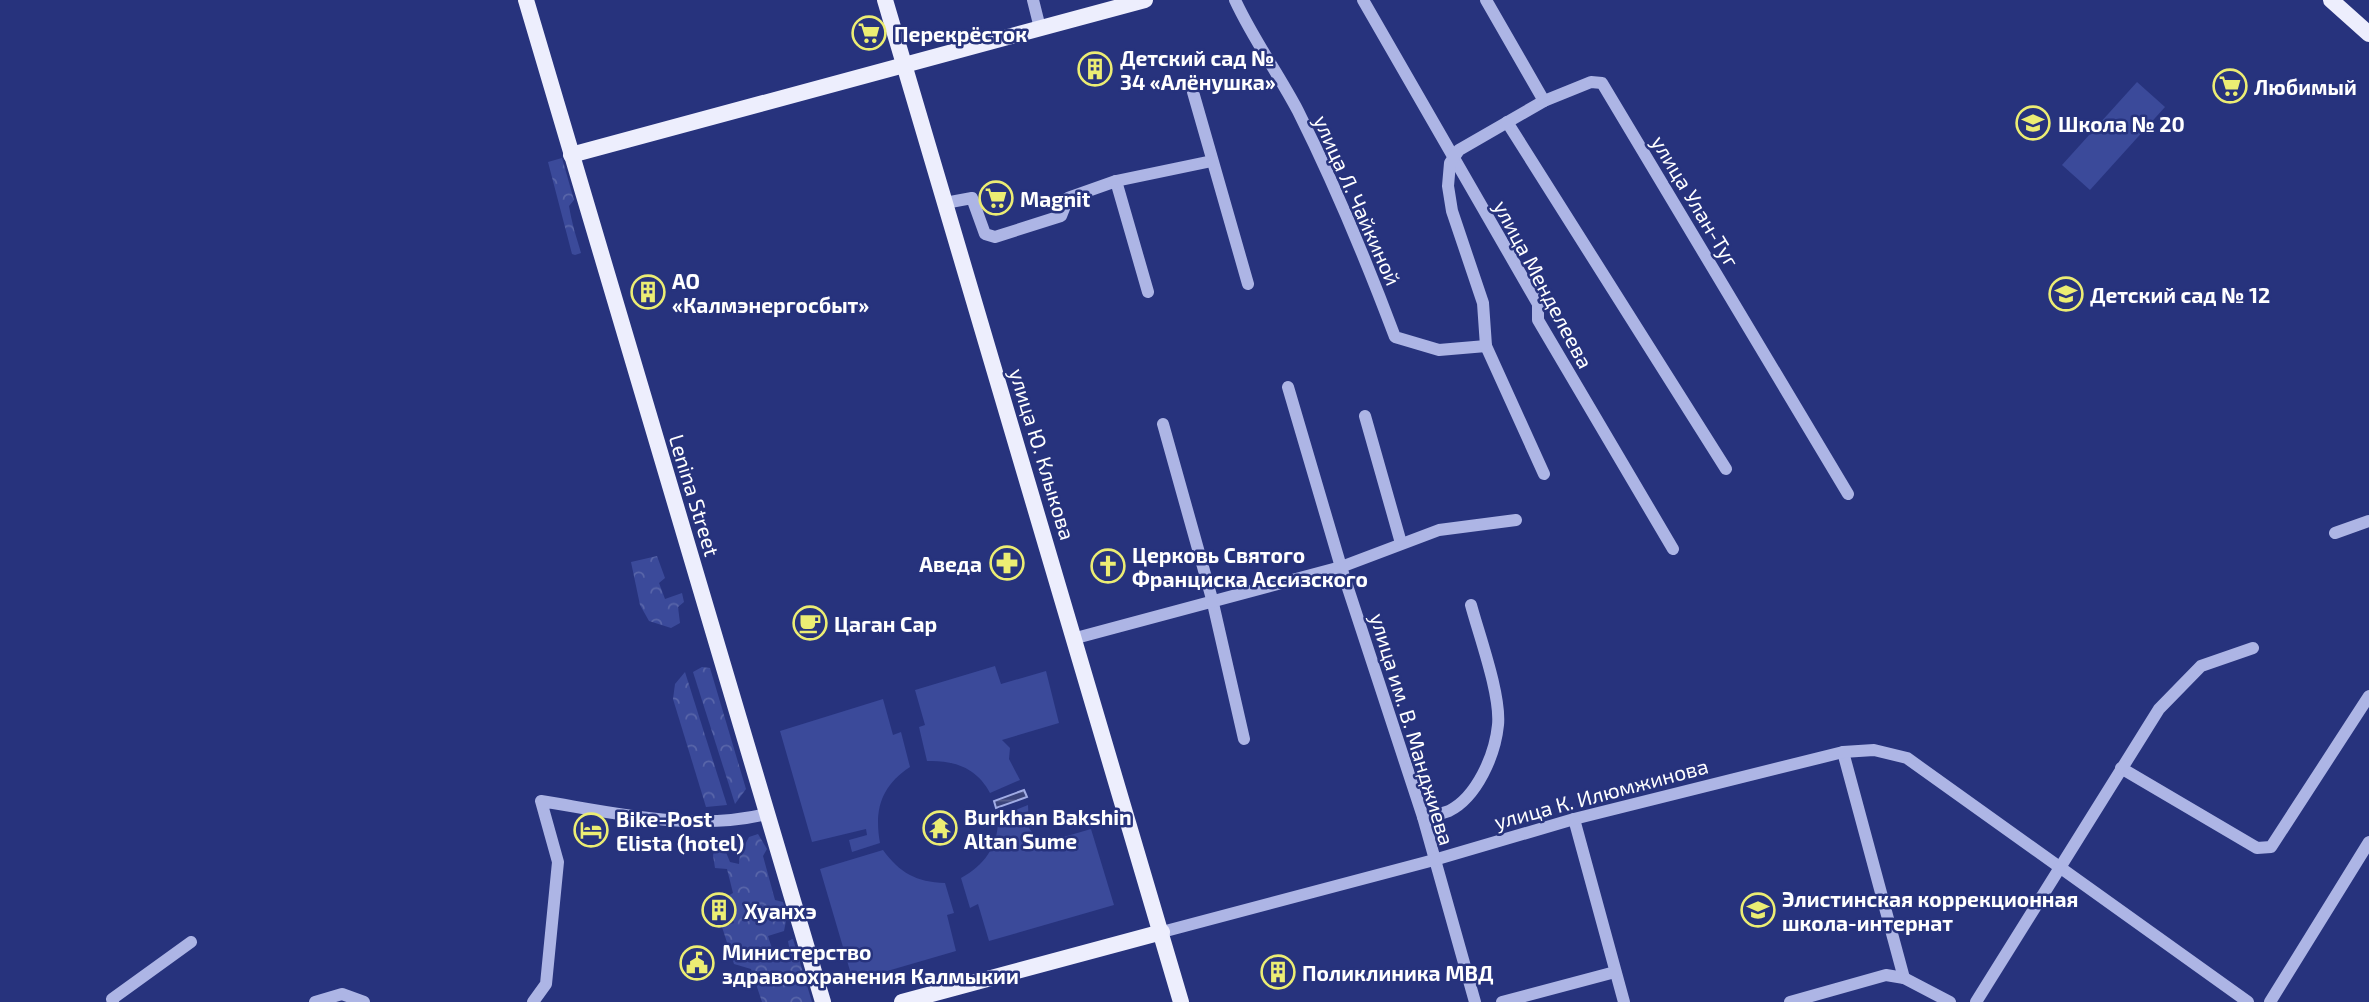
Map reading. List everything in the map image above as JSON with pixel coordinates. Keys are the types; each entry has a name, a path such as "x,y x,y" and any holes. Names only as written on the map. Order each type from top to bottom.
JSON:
{"main road":[{"name":"Lenina Street","path":"526,0 823,1002"},
{"name":"улица Ю. Клыкова","path":"886,0 1181,1002"},
{"path":"571,155 1146,0"},
{"path":"2331,0 2369,34"},
{"name":"улица К. Илюмжинова","path":"902,1002 1162,932"}],"street":[{"path":"1033,0 1040,28"},
{"name":"улица Л. Чайкиной","path":"1235,0 1249,32 1296,108 1326,169 1357,237 1395,337 1439,350 1486,346"},
{"name":"улица Менделеева","path":"1363,0 1538,304 1538,320 1673,549"},
{"path":"1486,0 1544,101 1459,150 1450,163 1448,186 1451,211 1483,303 1486,346 1544,474"},
{"name":"улица Улан-Туг","path":"1544,101 1591,82 1602,83 1848,494"},
{"path":"1193,92 1248,284"},
{"path":"1507,122 1726,469"},
{"path":"945,204 972,198 985,234 995,237 1061,216 1068,198 1116,181 1212,161"},
{"path":"1116,181 1148,292"},
{"name":"улица им. В. Манджиева","path":"1288,387 1341,566 1423,817 1475,1002"},
{"path":"1365,416 1401,543"},
{"path":"1163,424 1212,599 1244,739"},
{"path":"1076,638 1341,566 1439,530 1516,520"},
{"path":"2335,533 2369,521"},
{"path":"1423,817 1448,811 1468,797 1485,768 1498,725 1496,703 1471,605"},
{"path":"1976,1002 2159,709 2201,666 2253,648"},
{"path":"2122,768 2257,848 2270,847 2369,696"},
{"name":"улица К. Илюмжинова","path":"1162,932 1434,860 1574,819 1843,752 1874,750 1907,758 2248,1002"},
{"path":"1843,752 1904,978"},
{"path":"533,1002 546,984 558,862 541,801 654,819 738,821 767,814"},
{"path":"1574,819 1624,1002"},
{"path":"2270,1002 2369,842"},
{"path":"112,1000 191,942"},
{"path":"1502,1002 1615,972"},
{"path":"1790,1002 1886,975 1904,978 1950,1002"},
{"path":"315,1002 342,994 364,1002"}],"green space":[{"path":"2137,82 2165,107 2090,190 2062,165"},
{"path":"562,158 574,200 569,206 581,253 575,255 572,254 548,162"},
{"path":"657,556 665,578 659,583 665,599 682,593 684,602 678,607 680,623 671,628 649,621 640,605 631,562"},
{"path":"995,666 1001,684 1046,671 1059,723 1002,740 1010,748 1009,759 1020,780 990,793 978,777 964,767 927,761 919,727 925,725 915,690"},
{"path":"702,667 710,668 746,789 735,804 693,672"},
{"path":"685,672 727,805 706,807 673,699 675,684"},
{"path":"883,699 893,735 901,732 910,767 892,782 882,800 878,820 880,843 852,852 849,840 867,835 866,829 812,842 780,731"},
{"path":"1028,805 1029,828 1036,838 1036,845 1091,829 1114,905 989,941 978,904 970,908 961,878 977,867 989,853 996,837 998,817"},
{"path":"758,834 767,849 763,856 775,900 783,902 787,916 784,931 768,936 776,961 791,957 788,941 793,939 812,1002 762,1002 751,969 734,964 722,927 734,923 726,897 733,893 727,869 715,868 713,855 717,845 723,845 730,862 739,864 740,854 749,837"},
{"path":"883,850 896,865 910,875 925,881 945,883 954,913 947,915 956,951 853,981 820,869"}],"shaded area":[{"path":"1024,790 1027,797 996,808 994,801"}],"place":[{"name":"Перекрёсток","path":"869,33"},
{"name":"Детский сад № 34 «Алёнушка»","path":"1095,69"},
{"name":"Любимый","path":"2230,86"},
{"name":"Школа № 20","path":"2033,123"},
{"name":"Magnit","path":"996,198"},
{"name":"АО «Калмэнергосбыт»","path":"648,292"},
{"name":"Детский сад № 12","path":"2066,294"},
{"name":"Аведа","path":"1007,563"},
{"name":"Церковь Святого Франциска Ассизского","path":"1108,566"},
{"name":"Цаган Сар","path":"810,623"},
{"name":"Burkhan Bakshin Altan Sume","path":"940,828"},
{"name":"Bike-Post Elista (hotel)","path":"591,830"},
{"name":"Хуанхэ","path":"719,910"},
{"name":"Элистинская коррекционная школа-интернат","path":"1758,910"},
{"name":"Министерство здравоохранения Калмыкии","path":"697,963"},
{"name":"Поликлиника МВД","path":"1278,972"}]}
